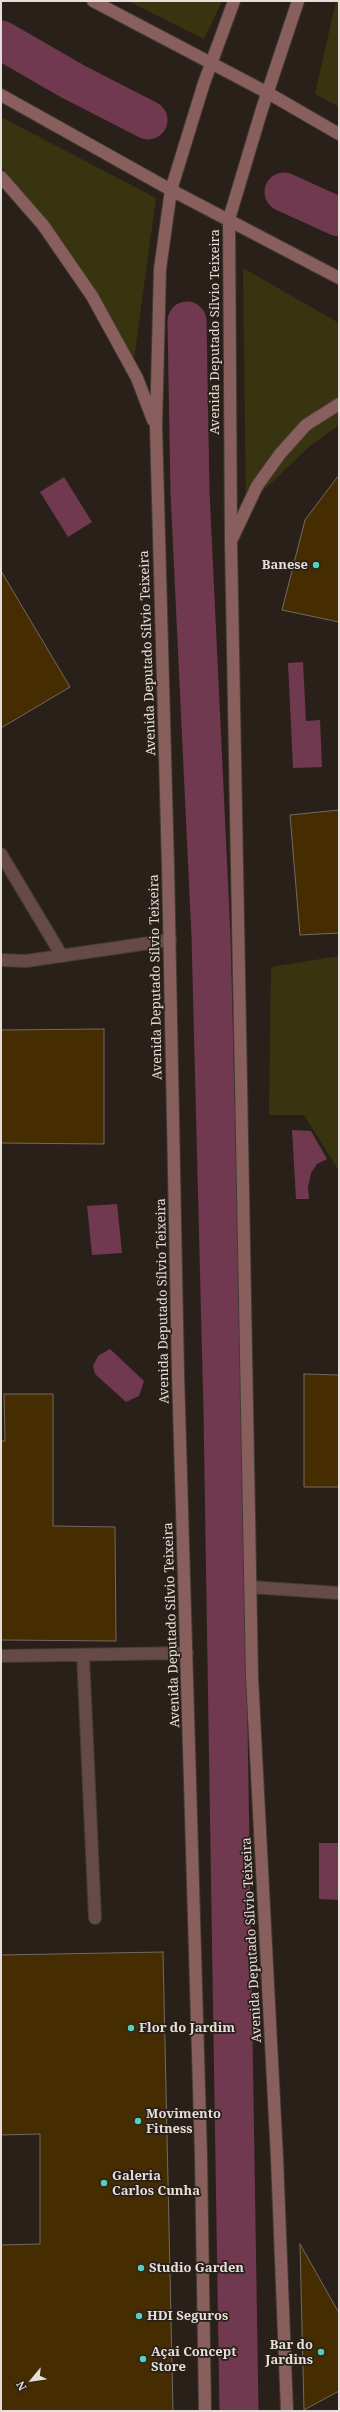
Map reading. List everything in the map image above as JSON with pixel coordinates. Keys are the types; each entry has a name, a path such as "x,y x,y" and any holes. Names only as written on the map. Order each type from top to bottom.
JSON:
{"main road":[{"path":"93,1 268,93 339,134"},
{"path":"211,63 234,1"},
{"path":"268,93 298,1"},
{"name":"Avenida Deputado Sílvio Teixeira","path":"205,2411 201,2156 178,1374 170,940 156,426 160,269 171,190 211,63"},
{"name":"Avenida Deputado Sílvio Teixeira","path":"268,93 228,219 231,542 252,1677 277,2158 287,2411"},
{"path":"1,95 171,190 339,278"},
{"path":"1,177 43,226 92,296 137,378 156,426"},
{"path":"231,542 257,486 280,454 306,425 339,404"}],"street":[{"path":"1,854 62,956"},
{"path":"1,960 26,961 170,940"},
{"path":"250,1587 339,1592"},
{"path":"1,1656 187,1653"},
{"path":"83,1655 95,1918"}],"shaded area":[{"path":"128,1 222,1 204,39"},
{"path":"336,1 339,1 339,107 315,94"},
{"path":"1,117 156,198 133,366 1,165"},
{"path":"243,268 339,323 339,425 310,446 246,507"},
{"path":"64,477 92,522 68,537 40,492"},
{"path":"303,662 306,721 320,720 322,767 293,768 288,663"},
{"path":"339,956 339,1171 304,1115 269,1115 271,967"},
{"path":"292,1130 311,1131 327,1159 317,1164 311,1173 308,1187 309,1199 296,1199"},
{"path":"117,1204 122,1253 92,1255 87,1206"},
{"path":"110,1349 144,1381 139,1396 126,1402 95,1374 93,1366 98,1356"},
{"path":"319,1843 339,1843 339,1900 319,1899"}],"building":[{"name":"Banese","path":"339,475 339,622 282,610 305,520"},
{"path":"1,571 70,687 1,728"},
{"path":"339,810 339,933 300,935 290,815"},
{"path":"104,1029 104,1144 1,1143 1,1030"},
{"path":"304,1374 339,1375 339,1487 304,1487"},
{"path":"4,1394 53,1394 53,1526 115,1527 116,1641 1,1640 1,1441 5,1441"},
{"name":"Galeria Carlos Cunha","path":"163,1952 173,2411 1,2411 1,2245 40,2244 40,2134 1,2135 1,1955"},
{"name":"Bar do Jardins","path":"300,2244 339,2313 339,2391 304,2410"}],"waterway":[{"path":"1,40 72,81 148,120"},
{"path":"284,192 339,217"},
{"path":"187,321 190,492 211,936 223,1411 239,2411"}],"place":[{"name":"Banese","path":"316,565"},
{"name":"Flor do Jardim","path":"131,2028"},
{"name":"Movimento Fitness","path":"138,2121"},
{"name":"Galeria Carlos Cunha","path":"104,2183"},
{"name":"Studio Garden","path":"141,2268"},
{"name":"HDI Seguros","path":"139,2316"},
{"name":"Bar do Jardins","path":"321,2352"},
{"name":"Açai Concept Store","path":"143,2359"}]}
